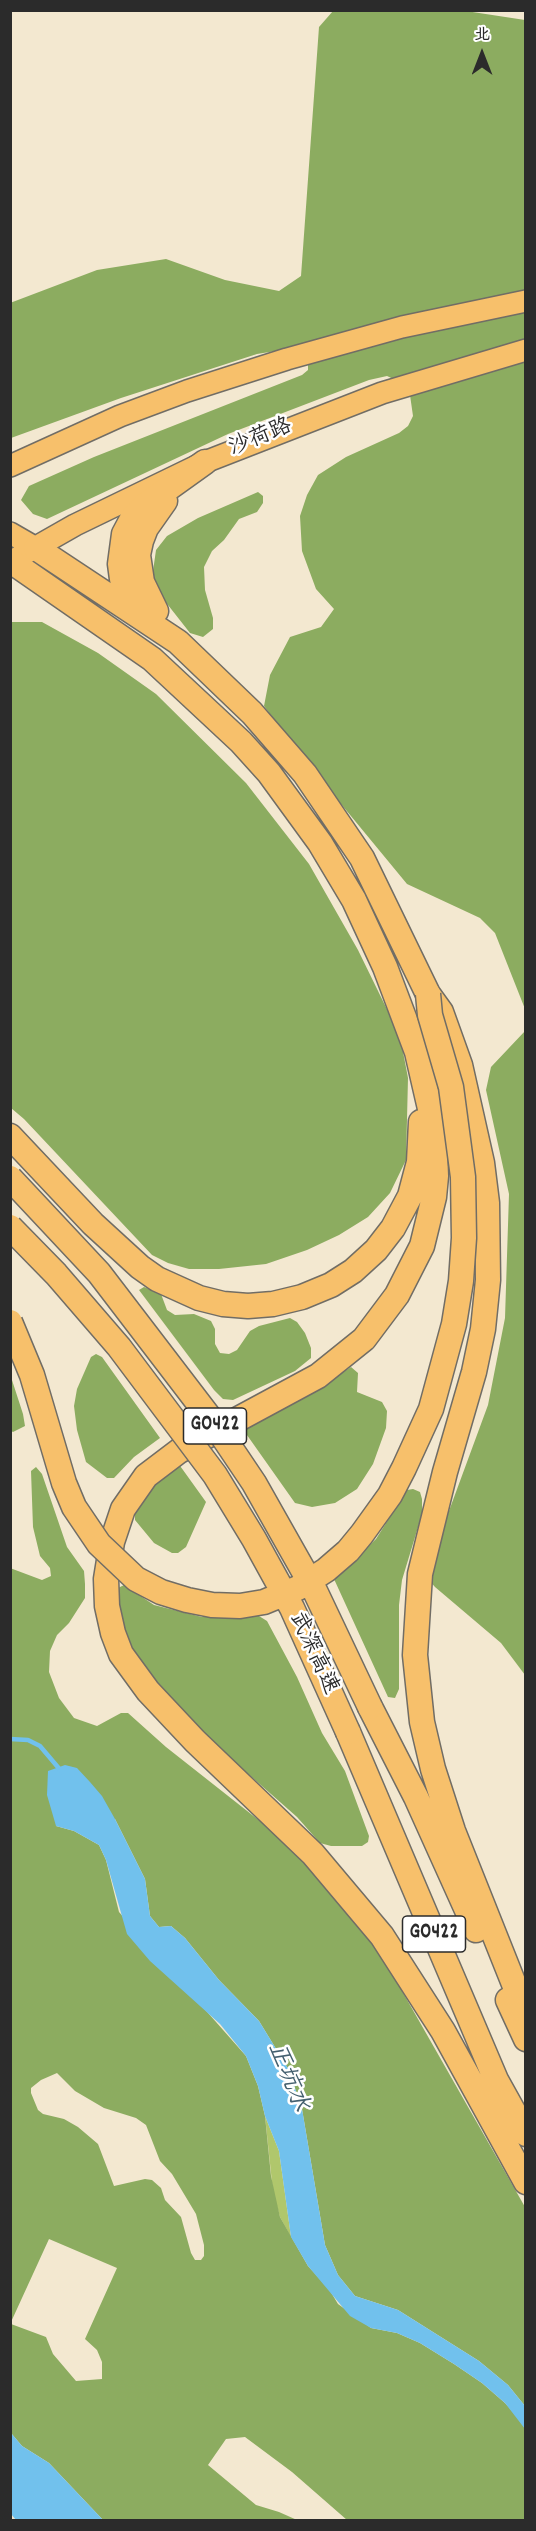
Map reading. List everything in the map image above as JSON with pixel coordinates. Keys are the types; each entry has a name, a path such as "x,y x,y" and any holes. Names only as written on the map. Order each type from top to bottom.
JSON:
{"highway":[{"path":"171,636 148,598 138,568 138,555 141,541 159,508 205,462"},
{"path":"36,548 171,636 273,736 335,816 366,867 428,994 441,1012 460,1065 482,1163 487,1203 488,1280 483,1329 474,1372 445,1472 420,1574 415,1629 417,1687 433,1769 450,1820 525,2014"},
{"path":"11,562 152,659 241,742 269,773 314,835 354,900 385,966 417,1052 427,1086 436,1154 434,1197 428,1226 414,1265 381,1318 364,1339 342,1358 318,1376 179,1451 146,1476 123,1509 112,1542 106,1579 107,1606 121,1654 148,1692 195,1741 313,1854 382,1936 443,2031 525,2182"},
{"path":"10,1322 32,1375 61,1475 74,1507 99,1544 136,1579 161,1592 187,1600 212,1605 240,1606 264,1602 298,1588 326,1570 348,1551 362,1534 390,1495 404,1468 431,1409 454,1323 461,1281 464,1239 462,1166 451,1087 430,1015 428,994"},
{"path":"10,1136 93,1224 121,1251 157,1279 199,1298 224,1304 248,1306 273,1304 302,1297 331,1285 353,1271 368,1257 393,1228 410,1196 419,1162 422,1113 407,1028"},
{"name":"武深高速","path":"10,1178 99,1273 219,1430 254,1483 315,1591 416,1797 525,2039"},
{"name":"武深高速","path":"10,1227 56,1274 119,1347 215,1476 254,1539 292,1608 348,1732 496,2080 525,2134"}],"main road":[{"path":"10,466 120,416 287,358 402,327 525,301"},
{"name":"沙荷路","path":"11,562 75,525 205,462 382,393 525,350"},
{"path":"10,533 36,548"}],"green space":[{"path":"333,11 466,11 525,20 525,1009 495,933 480,918 407,884 299,753 264,706 270,675 290,637 321,627 334,609 316,589 302,551 300,516 307,495 318,475 346,457 399,433 408,426 413,416 410,395 402,383 387,376 369,380 228,434 47,519 33,514 21,500 29,486 94,457 302,375 308,370 308,360 294,348 257,354 121,398 11,438 10,303 97,270 166,259 225,280 279,291 301,276 319,27"},
{"path":"258,492 263,496 263,503 257,512 239,519 224,540 212,551 204,567 205,590 213,618 213,629 203,637 190,633 157,591 153,571 156,550 167,536 198,518"},
{"path":"10,622 42,622 98,653 156,694 246,783 309,864 358,950 400,1036 408,1078 406,1160 390,1193 368,1217 339,1235 307,1250 266,1264 219,1269 189,1269 168,1263 152,1255 11,1108"},
{"path":"525,1031 525,1675 501,1643 435,1587 428,1579 428,1568 488,1405 505,1318 509,1194 486,1090 491,1067"},
{"path":"144,1287 161,1294 167,1310 175,1315 194,1314 211,1321 215,1329 215,1344 220,1353 229,1354 237,1350 250,1331 259,1326 290,1318 297,1322 305,1333 311,1348 311,1358 295,1371 233,1400 223,1399 139,1290"},
{"path":"96,1354 102,1357 160,1438 134,1457 114,1478 107,1478 86,1462 77,1430 74,1406 77,1389 91,1357"},
{"path":"351,1367 358,1373 357,1392 382,1402 387,1411 386,1428 373,1464 357,1489 335,1503 312,1507 295,1503 242,1428 304,1398"},
{"path":"11,1377 25,1426 13,1432 11,1431"},
{"path":"178,1463 206,1502 186,1547 178,1553 172,1553 154,1543 135,1520 135,1514 153,1484"},
{"path":"36,1467 42,1474 67,1547 84,1571 85,1598 69,1623 57,1635 50,1651 49,1672 59,1698 74,1718 97,1726 121,1713 128,1713 166,1747 270,1829 335,1891 369,1933 525,2207 525,2406 508,2385 479,2361 398,2310 355,2296 338,2275 325,2245 302,2109 289,2070 259,2021 219,1980 185,1938 171,1926 159,1927 150,1916 145,1879 115,1819 56,1826 74,1831 99,1845 106,1860 119,1912 246,2056 258,2086 265,2116 271,2176 280,2217 308,2266 329,2289 338,2304 371,2328 397,2333 420,2343 454,2364 482,2383 523,2423 526,2429 525,2520 347,2520 292,2472 245,2437 226,2439 208,2465 256,2505 297,2520 103,2520 49,2463 22,2446 11,2433 11,2324 46,2337 53,2354 76,2381 102,2379 102,2362 97,2350 85,2339 117,2268 49,2239 11,2322 10,1568 42,1580 51,1576 50,1568 40,1556 33,1527 31,1471","holes":["57,2073 75,2091 104,2108 136,2118 146,2125 160,2161 172,2174 196,2214 204,2245 204,2256 201,2260 195,2260 191,2253 181,2217 165,2200 161,2188 152,2180 145,2179 114,2186 98,2144 78,2127 64,2119 43,2114 38,2110 31,2088 41,2080"]},
{"path":"413,1489 420,1492 422,1514 402,1580 399,1605 399,1689 395,1698 388,1697 334,1579 376,1539 407,1490"},
{"path":"124,1585 154,1605 202,1617 259,1616 267,1621 297,1677 322,1733 345,1771 369,1836 368,1842 362,1846 331,1846 320,1843 297,1817 212,1742 166,1696 137,1657 129,1642 119,1609 118,1588"},
{"path":"265,2116 279,2151 291,2237 280,2217 273,2192"}],"water":[{"path":"65,1765 77,1768 90,1782 102,1796 115,1819 145,1879 150,1916 159,1927 171,1926 185,1938 219,1980 259,2021 289,2070 302,2109 325,2245 338,2275 355,2296 398,2310 479,2361 508,2385 525,2406 525,2429 505,2403 482,2383 454,2364 420,2343 397,2333 371,2328 350,2316 308,2266 291,2237 279,2151 246,2056 220,2024 150,1961 127,1934 106,1860 99,1845 74,1831 56,1826 47,1795 48,1771"},
{"path":"11,2433 22,2446 49,2463 103,2520 16,2520 11,2514"}],"waterway":[{"name":"正坑水","path":"10,1739 28,1740 40,1746 62,1772"}]}
